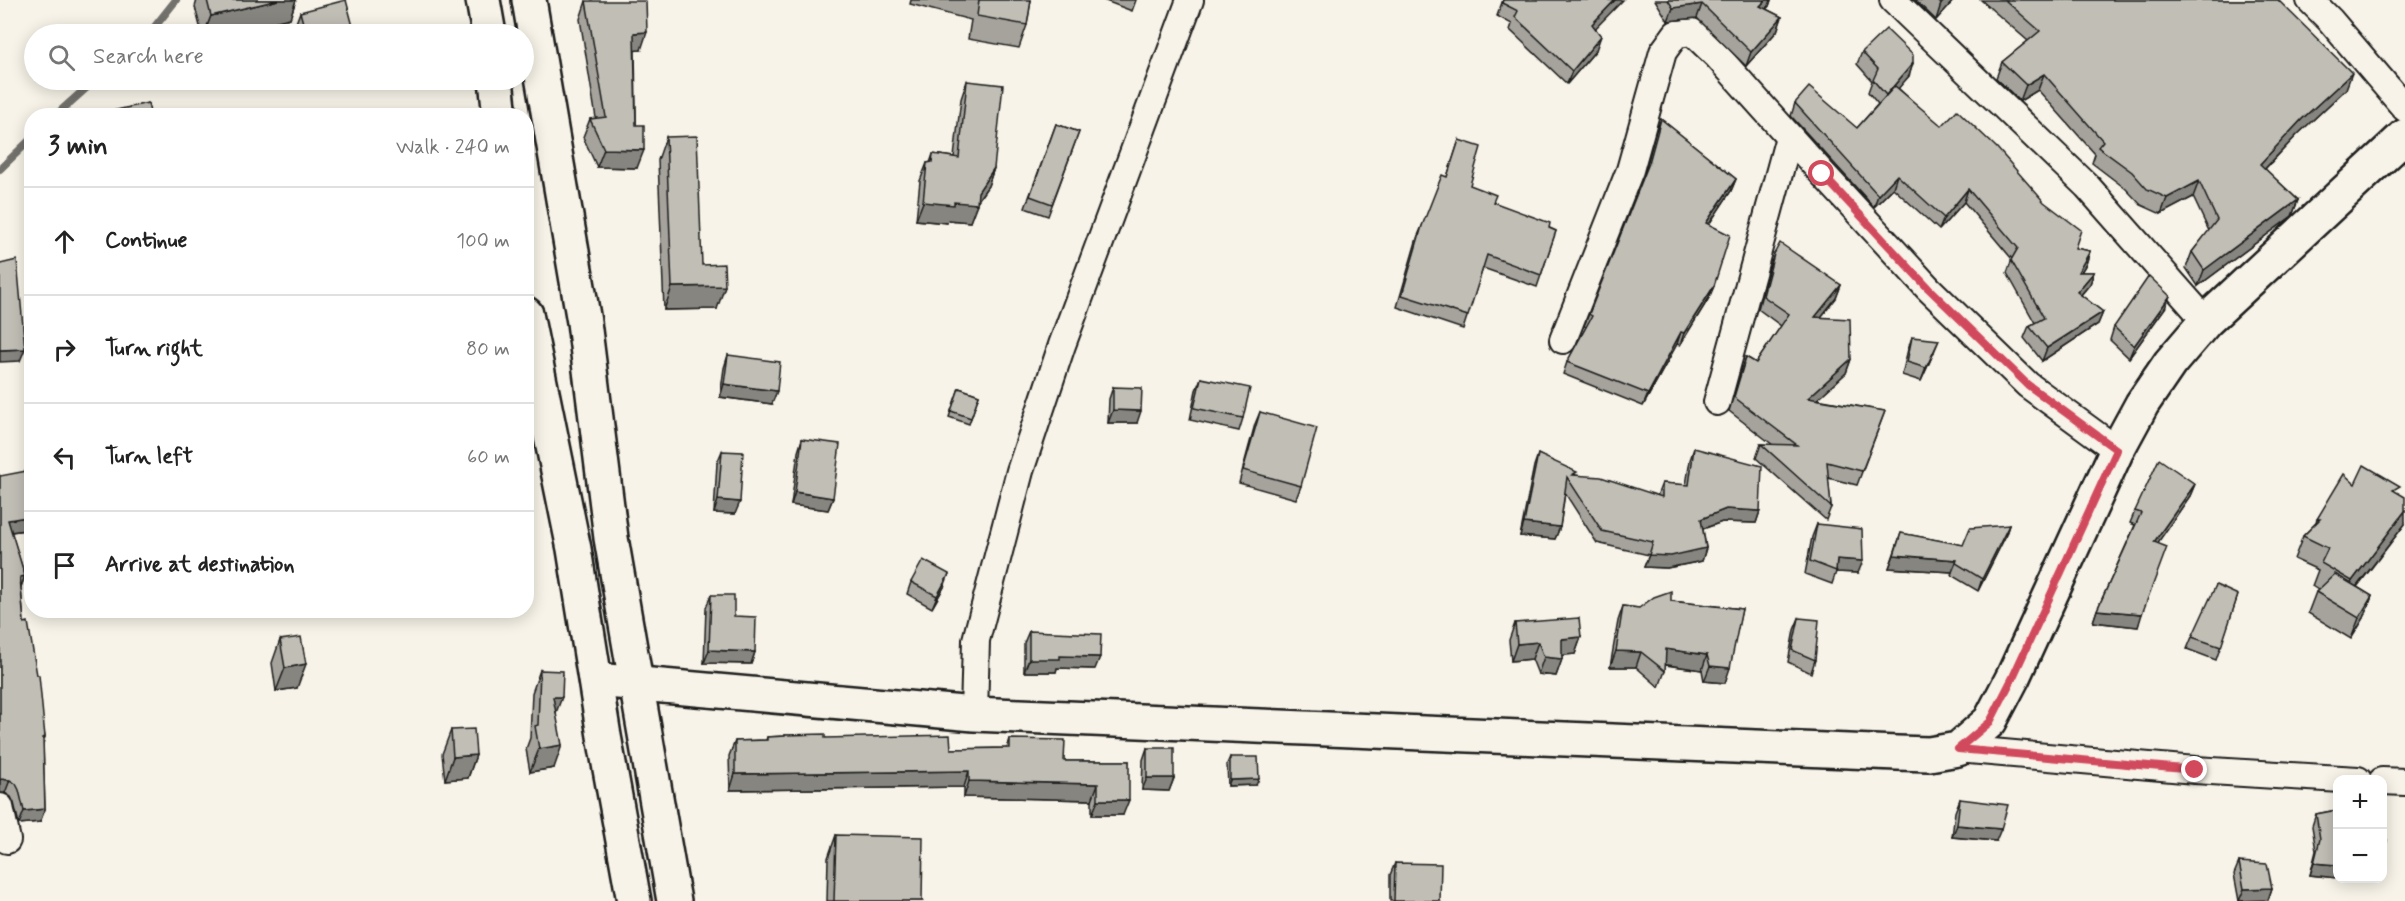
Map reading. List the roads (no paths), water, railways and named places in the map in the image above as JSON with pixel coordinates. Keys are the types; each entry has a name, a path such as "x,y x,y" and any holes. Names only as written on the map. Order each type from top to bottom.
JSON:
{"main road":[{"path":"483,0 487,24"},
{"path":"529,0 533,24"},
{"path":"534,29 584,322 611,538 674,901"},
{"path":"497,90 499,108"},
{"path":"596,680 974,714 1898,753 1929,754 1958,749 1990,722 2013,677 2117,450 2142,404 2170,363 2206,321 2405,136"},
{"path":"534,353 574,549 604,736 634,901"}],"street":[{"path":"974,714 976,640 1020,471 1062,345 1190,0"},
{"path":"1893,0 2087,186 2206,321"},
{"path":"2310,0 2330,20 2405,108"},
{"path":"1563,340 1630,170 1663,52 1676,34 1692,32 1718,57 1928,288 2028,385 2117,450"},
{"path":"1717,402 1789,137"},
{"path":"1958,749 2195,770 2333,778"},
{"path":"2387,781 2405,782"},
{"path":"0,807 7,840"}],"waterway":[{"path":"157,24 176,0"},
{"path":"64,108 84,90"},
{"path":"0,169 24,146"}]}
